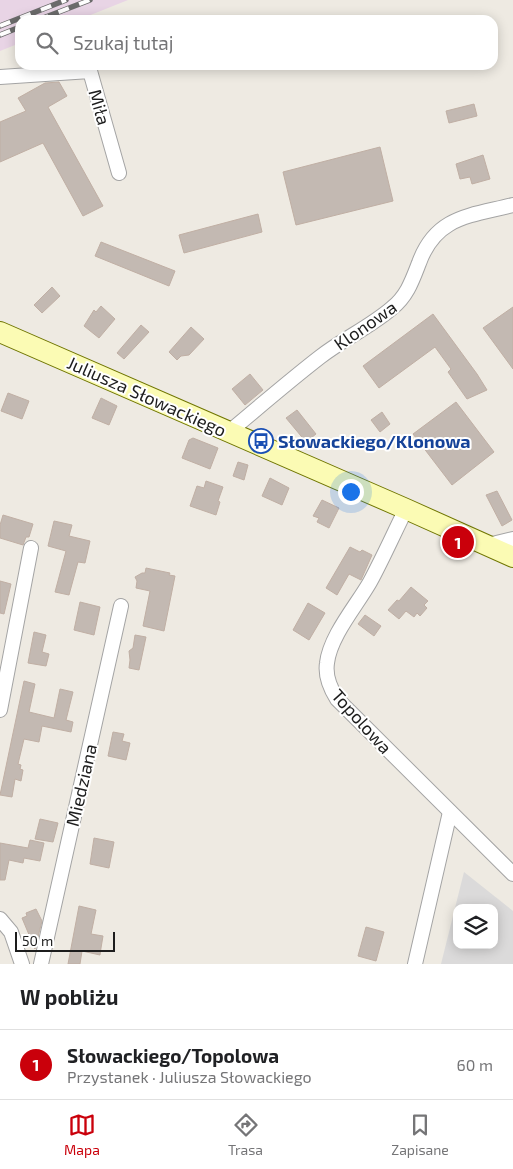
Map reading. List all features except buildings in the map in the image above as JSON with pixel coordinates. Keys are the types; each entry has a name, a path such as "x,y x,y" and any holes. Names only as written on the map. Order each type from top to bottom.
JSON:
{"street":[{"name":"Miła","path":"0,77 90,71 119,173"},
{"name":"Klonowa","path":"229,432 320,357 392,309 403,299 409,289 427,243 444,227 458,219 513,205"},
{"name":"Juliusza Słowackiego","path":"0,332 513,557"},
{"name":"Topolowa","path":"406,509 371,581 334,640 327,662 327,673 331,690 337,699 513,874"},
{"path":"488,545 513,539"},
{"path":"0,710 31,548"},
{"name":"Miedziana","path":"41,964 121,606"},
{"path":"415,964 450,812"},
{"path":"0,919 11,932 22,964"}],"shaded area":[{"path":"0,0 128,0 90,15 15,15 15,45 0,51"},
{"path":"464,872 513,911 513,964 441,964 453,916 453,949 498,949 498,904 456,904"}],"railway":[{"path":"28,15 66,0"},
{"path":"51,15 90,0"},
{"path":"0,26 15,20"},
{"path":"0,35 15,29"}],"place":[{"name":"Słowackiego/Klonowa","path":"261,441"},
{"name":"Słowackiego/Topolowa","path":"458,542"}]}
